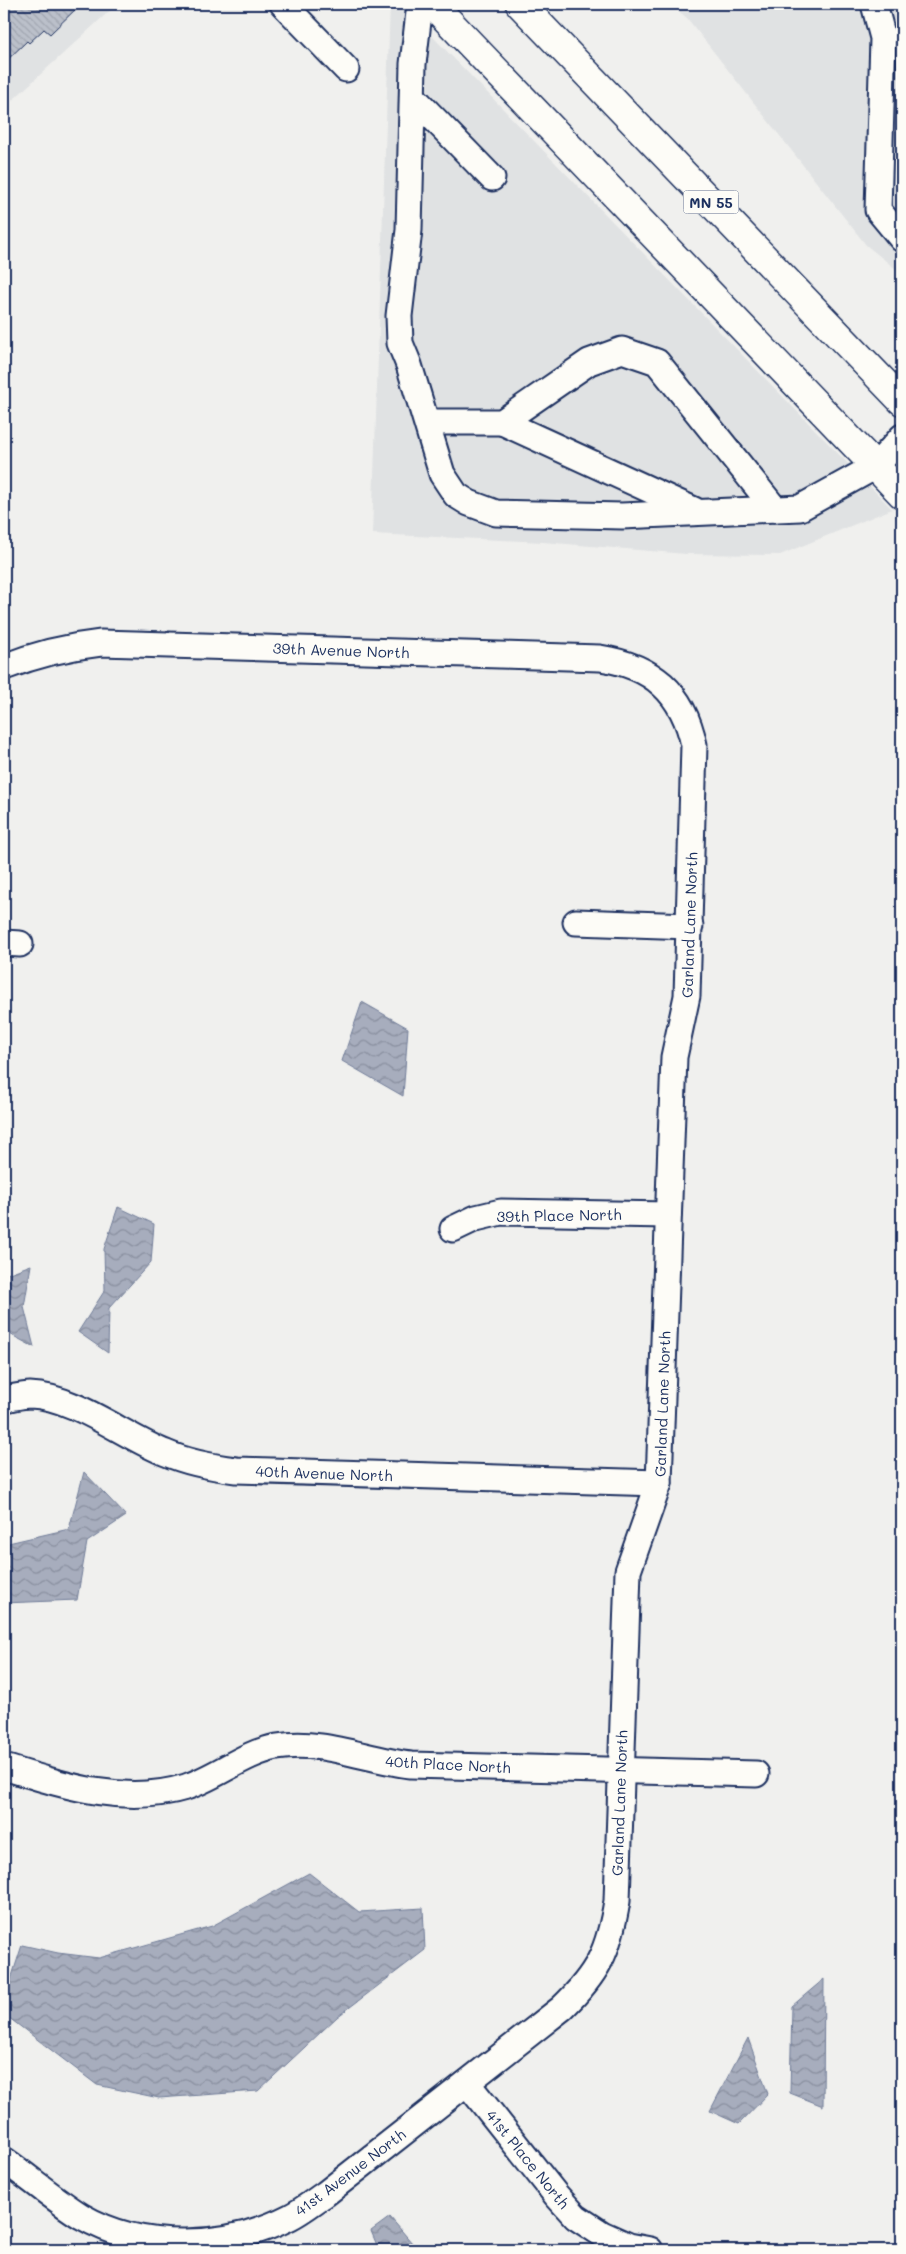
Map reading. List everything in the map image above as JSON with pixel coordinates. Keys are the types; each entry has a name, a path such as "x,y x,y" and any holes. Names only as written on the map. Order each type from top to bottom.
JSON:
{"main road":[{"path":"432,4 902,494"},
{"name":"MN 55","path":"520,4 902,400"}],"street":[{"path":"283,4 346,69"},
{"path":"420,4 413,64 410,230 399,316 400,343 409,365 442,474 456,495 470,503 496,513 622,516 800,508 876,466 902,437"},
{"path":"874,4 893,39 878,210 902,239"},
{"path":"413,97 492,178"},
{"path":"502,422 589,362 622,350 657,362 775,509"},
{"path":"427,422 502,422 698,512"},
{"name":"39th Avenue North","path":"4,667 33,655 60,648 101,643 600,658 638,667 650,673 672,693"},
{"name":"Garland Lane North","path":"467,2083 562,2008 584,1986 601,1960 612,1931 616,1902 628,1571 659,1483 674,1056 687,996 694,745 683,710 672,693"},
{"path":"576,922 690,926"},
{"name":"39th Place North","path":"453,1229 476,1218 501,1212 668,1215"},
{"name":"40th Avenue North","path":"4,1399 30,1395 54,1400 79,1409 165,1453 199,1464 236,1470 659,1483"},
{"name":"40th Place North","path":"4,1767 66,1786 106,1794 147,1794 186,1786 275,1747 305,1745 336,1748 390,1763 411,1765 756,1774"},
{"name":"41st Avenue North","path":"4,2160 83,2217 123,2233 165,2242 208,2242 250,2233 290,2217 325,2194 467,2083"},
{"name":"41st Place North","path":"467,2083 556,2195 576,2217 611,2238 629,2246 650,2250"}],"shaded area":[{"path":"4,4 117,4 4,108"},
{"path":"390,4 401,4 892,509 780,555 686,554 543,542 372,534"},
{"path":"670,4 902,4 902,274 866,245 687,18"}],"water":[{"path":"362,1002 408,1028 403,1096 342,1061"},
{"path":"118,1207 154,1224 151,1262 109,1308 108,1353 78,1332 105,1290 104,1249"},
{"path":"31,1265 24,1307 34,1347 4,1331 4,1275"},
{"path":"84,1472 126,1516 87,1542 77,1600 4,1603 4,1544 69,1529"},
{"path":"309,1873 359,1912 423,1908 425,1950 337,2017 258,2091 159,2098 97,2085 4,2014 4,2001 22,1945 58,1953 99,1958 212,1926"},
{"path":"824,1979 823,2106 790,2093 792,2006"},
{"path":"748,2038 768,2094 739,2124 710,2111"},
{"path":"390,2217 418,2250 379,2250 371,2231"}],"building":[{"path":"4,4 81,4 50,34 44,29 29,43 27,41 4,63"}]}
